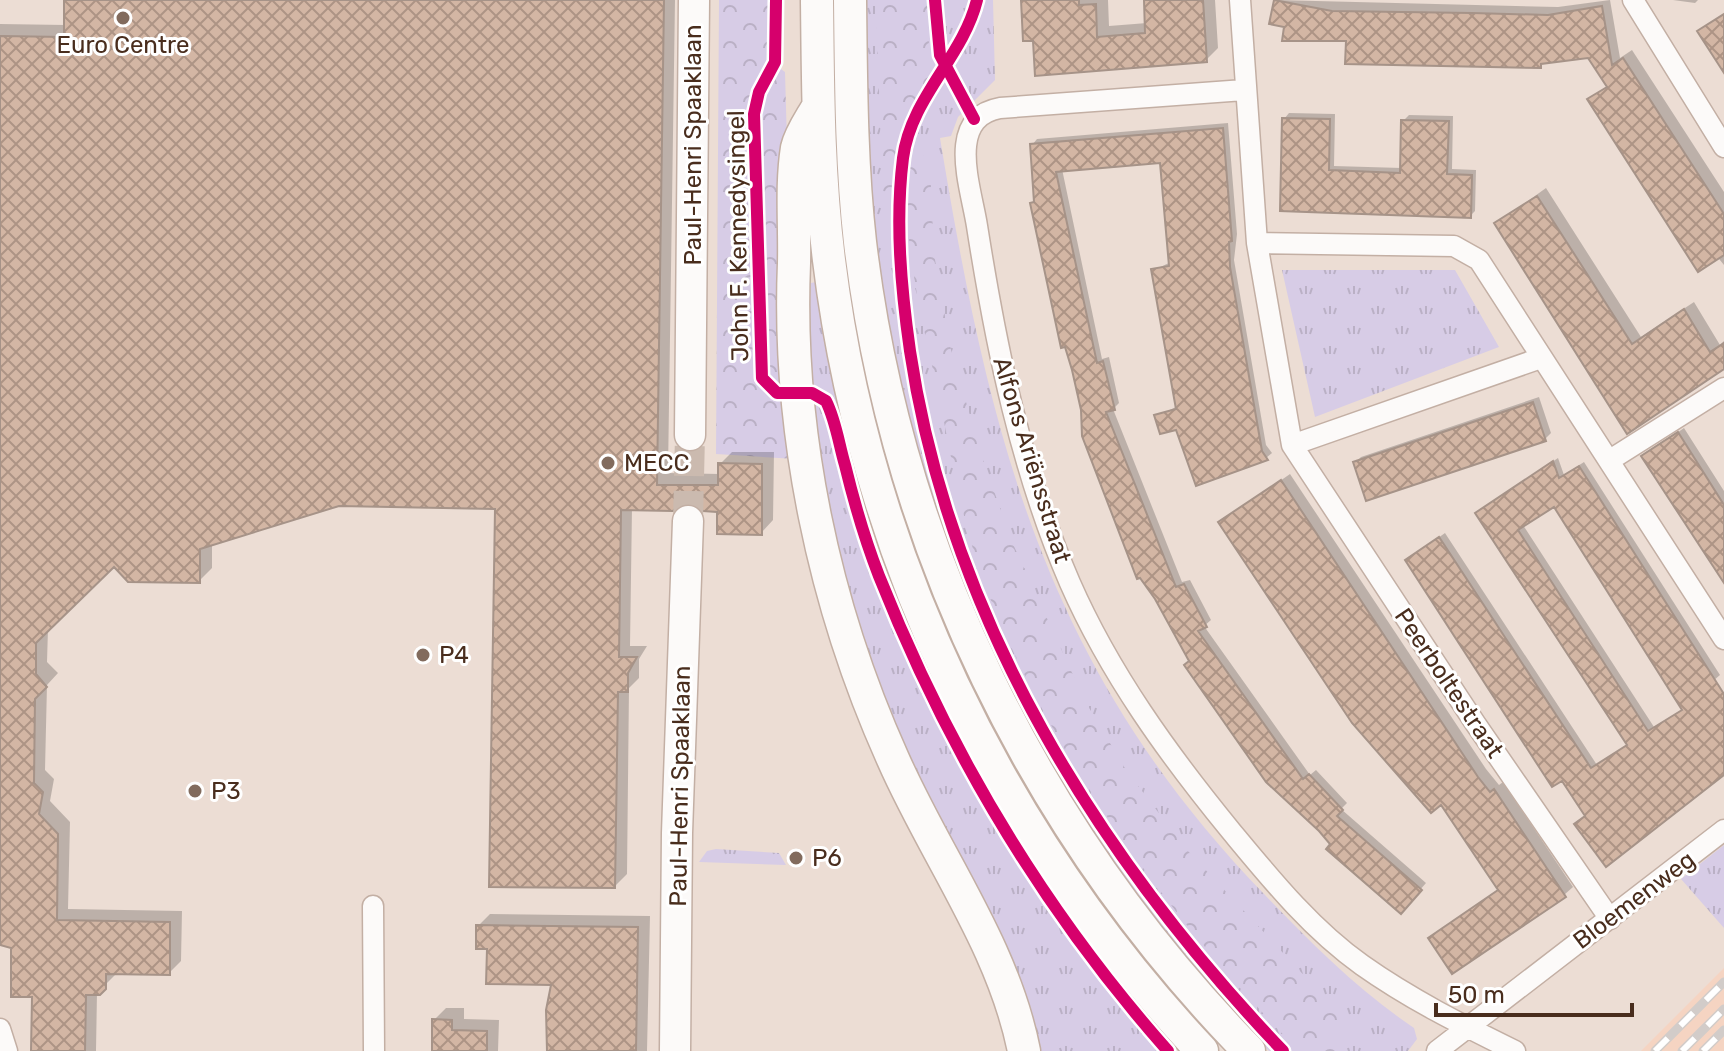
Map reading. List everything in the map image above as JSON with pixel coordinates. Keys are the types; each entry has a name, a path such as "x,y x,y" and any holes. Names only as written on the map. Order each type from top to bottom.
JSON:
{"main road":[{"path":"817,0 818,107 825,229 847,370 882,506 914,596 958,698 1035,833 1107,937 1202,1051"},
{"path":"850,0 856,193 871,318 898,441 938,565 993,691 1073,830 1156,947 1249,1051"},
{"path":"818,107 797,149 793,343 808,472 826,558 850,649 877,721 930,836 995,957 1024,1051"}],"street":[{"name":"Paul-Henri Spaaklaan","path":"690,435 694,0"},
{"path":"1240,0 1257,243 1292,445 1541,358"},
{"path":"1633,0 1724,147"},
{"name":"Alfons Ariënsstraat","path":"1244,90 1000,108 974,119 966,133 965,153 992,323 1009,393 1050,530 1100,643 1160,742 1271,880 1359,963 1416,1001 1515,1051"},
{"path":"1257,243 1454,246 1479,260 1724,639"},
{"path":"1610,460 1724,388"},
{"name":"Peerboltestraat","path":"1292,445 1475,723 1610,919"},
{"name":"Paul-Henri Spaaklaan","path":"675,1051 677,833 688,521"},
{"name":"Bloemenweg","path":"1437,1051 1724,830"},
{"path":"373,906 374,1051"},
{"path":"0,1029 7,1051"}],"shaded area":[{"path":"1724,968 1724,1051 1641,1051"}],"green space":[{"path":"719,0 772,0 770,61 785,72 796,459 716,454"},
{"path":"865,0 993,0 995,80 958,117 951,136 940,138 981,352 1007,450 1039,545 1079,635 1128,723 1190,810 1317,948 1414,1028 1417,1039 1408,1051 1269,1051 1188,961 1116,867 1053,769 998,666 953,558 917,447 890,331 869,185"},
{"path":"876,0 928,0 929,48 934,68 903,132 895,192 883,191"},
{"path":"911,138 930,166 934,254 951,350 982,457 1012,542 1085,701 1126,770 1187,850 1341,1015 1343,1032 1335,1051 1299,1051 1252,1001 1162,894 1082,778 1015,656 988,593 970,539 921,313 908,225"},
{"path":"1282,270 1455,270 1499,347 1315,417"},
{"path":"816,282 839,404 834,406 827,394 806,389 811,283"},
{"path":"807,397 816,399 824,409 867,560 892,627 955,757 1030,880 1072,939 1161,1051 1033,1051 927,811 854,630"},
{"path":"1724,845 1724,928 1681,879"},
{"path":"707,851 779,853 786,865 699,862"}],"building":[{"path":"64,0 664,0 657,485 718,485 718,463 762,464 762,535 717,534 717,512 703,511 689,503 673,511 621,510 619,657 637,657 628,673 628,692 618,692 615,888 489,887 495,509 339,506 200,549 200,583 128,582 114,567 36,643 36,674 47,687 35,699 34,783 43,792 39,814 58,834 57,920 170,922 170,975 106,974 106,989 100,995 86,995 85,1051 31,1051 32,997 11,997 11,948 0,945 0,36 64,37"},
{"path":"1021,0 1079,0 1079,5 1096,4 1097,37 1145,33 1144,0 1203,0 1207,62 1035,76 1033,41 1023,41"},
{"path":"1274,0 1332,11 1548,15 1602,6 1612,65 1623,58 1724,214 1724,255 1698,272 1587,99 1607,87 1588,58 1541,64 1541,68 1345,64 1346,41 1282,41 1284,27 1269,24"},
{"path":"1724,14 1724,73 1697,31"},
{"path":"1282,118 1330,119 1329,170 1400,173 1401,120 1449,121 1447,174 1472,175 1471,218 1280,211"},
{"path":"1223,128 1232,241 1229,242 1230,267 1262,451 1268,460 1196,486 1176,430 1160,434 1154,415 1176,409 1151,269 1169,266 1160,163 1056,172 1097,363 1103,361 1115,410 1106,412 1176,587 1184,584 1207,627 1198,631 1303,779 1309,774 1343,810 1337,816 1422,890 1401,914 1326,849 1330,844 1319,831 1266,782 1184,665 1189,661 1155,599 1140,578 1137,579 1082,436 1081,410 1072,370 1065,347 1061,348 1030,203 1034,202 1030,144"},
{"path":"1537,196 1632,344 1684,309 1710,352 1724,343 1724,369 1627,434 1494,223"},
{"path":"1533,402 1546,441 1366,501 1353,462"},
{"path":"1678,432 1724,505 1724,583 1641,456"},
{"path":"1553,461 1559,478 1579,466 1724,694 1724,775 1606,867 1574,824 1585,816 1562,781 1552,787 1405,560 1439,537 1591,768 1627,745 1475,513","holes":["1554,507 1682,710 1648,731 1518,530"]},
{"path":"1281,480 1478,777 1490,792 1494,789 1566,897 1452,974 1428,938 1498,890 1441,805 1431,813 1352,723 1218,522"},
{"path":"476,925 638,927 636,1051 547,1051 546,1010 551,985 486,984 487,949 476,949"},
{"path":"432,1019 452,1020 452,1030 487,1031 487,1051 432,1051"}],"tunnel":[{"path":"688,521 690,435"}],"railway":[{"path":"1655,1051 1724,982"},
{"path":"1682,1051 1724,1009"},
{"path":"1703,1051 1724,1030"}],"cycle path":[{"name":"John F. Kennedysingel","path":"776,0 775,62 759,92 754,114 762,378 777,393 812,393 826,401 879,576 906,641 968,766 1040,885 1080,942 1168,1051"},
{"path":"935,0 940,55 974,119"},
{"path":"977,0 961,40 916,116 903,158 899,206 902,279 910,351 930,450 959,547 997,640 1042,729 1094,815 1152,898 1215,976 1283,1051"}],"place":[{"name":"Euro Centre","path":"123,18"},
{"name":"MECC","path":"608,463"},
{"name":"P4","path":"423,655"},
{"name":"P3","path":"195,791"},
{"name":"P6","path":"796,858"}]}
